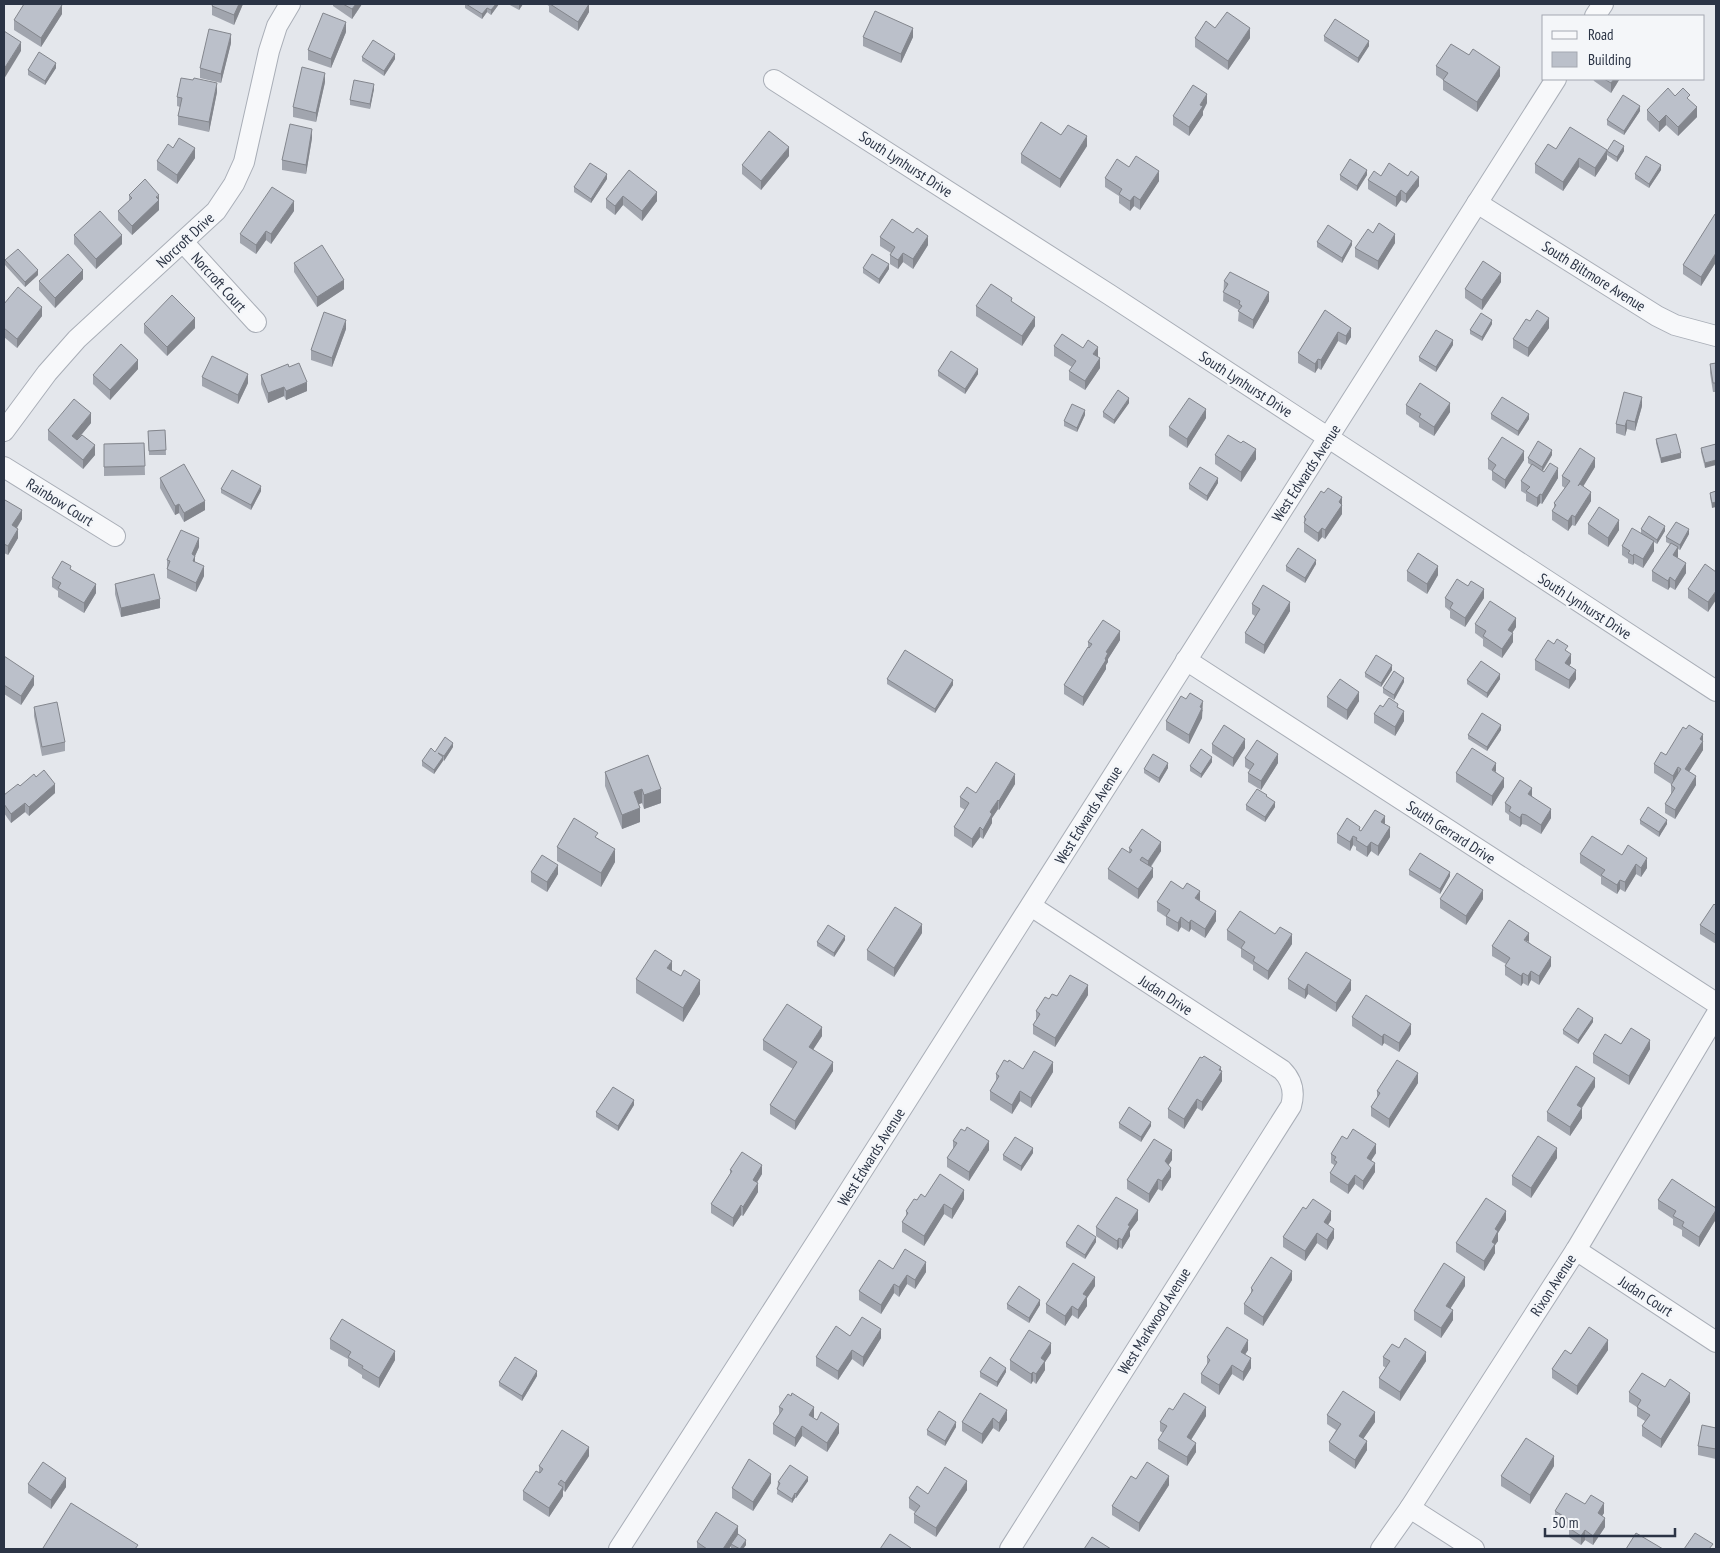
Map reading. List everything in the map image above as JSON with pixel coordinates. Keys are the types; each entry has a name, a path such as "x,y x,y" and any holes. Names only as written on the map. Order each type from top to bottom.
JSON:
{"street":[{"name":"Norcroft Drive","path":"4,431 47,373 77,339 216,211 234,184 244,162 269,51 277,26 290,4"},
{"path":"1596,15 1603,4"},
{"name":"South Lynhurst Drive","path":"774,80 1110,295 1716,691"},
{"name":"West Edwards Avenue","path":"619,1549 1031,906 1555,80"},
{"name":"South Biltmore Avenue","path":"1477,203 1657,316 1675,325 1716,336"},
{"name":"Norcroft Court","path":"183,242 256,322"},
{"name":"Rainbow Court","path":"4,467 115,536"},
{"name":"South Gerrard Drive","path":"1186,660 1716,1003"},
{"name":"Judan Drive","path":"1031,906 1282,1070 1289,1078 1293,1091"},
{"name":"Rixon Avenue","path":"1381,1549 1410,1508 1576,1250 1716,1014"},
{"name":"West Markwood Avenue","path":"1010,1549 1291,1106 1293,1091"},
{"name":"Judan Court","path":"1576,1250 1716,1342"},
{"path":"1410,1508 1474,1549"}],"building":[{"path":"24,4 62,5 41,38 14,20"},
{"path":"213,4 239,4 234,15 212,6"},
{"path":"343,4 356,4 352,9"},
{"path":"466,4 496,4 491,10 487,8 482,14"},
{"path":"550,4 589,4 578,22"},
{"path":"875,11 913,28 901,54 863,37"},
{"path":"1227,12 1250,28 1228,61 1195,38 1206,21 1215,28"},
{"path":"323,13 346,22 331,59 308,50"},
{"path":"1335,19 1369,41 1358,58 1324,36"},
{"path":"209,29 231,34 221,74 200,68"},
{"path":"4,31 21,42 4,69"},
{"path":"373,40 395,54 384,71 362,57"},
{"path":"1451,44 1469,55 1473,49 1500,67 1477,102 1443,80 1448,73 1436,66"},
{"path":"39,52 56,63 45,81 28,70"},
{"path":"302,67 325,73 316,113 293,107"},
{"path":"181,78 193,80 194,78 217,83 209,122 178,116 182,98 177,97"},
{"path":"354,80 374,84 370,104 350,100"},
{"path":"1193,85 1207,94 1200,105 1203,106 1189,127 1173,116"},
{"path":"1668,88 1675,96 1683,88 1690,95 1687,98 1697,107 1678,127 1666,115 1659,122 1647,110"},
{"path":"1623,95 1640,106 1624,131 1607,120"},
{"path":"1041,122 1061,135 1068,125 1087,136 1060,179 1021,154"},
{"path":"290,124 312,129 306,165 282,160"},
{"path":"1570,127 1607,150 1595,168 1579,158 1563,182 1535,164 1548,144 1556,149"},
{"path":"769,131 789,147 761,181 742,165"},
{"path":"179,138 195,148 177,175 157,161 168,144 173,148"},
{"path":"1614,140 1624,146 1617,157 1607,151"},
{"path":"1136,156 1159,171 1140,200 1134,196 1130,201 1119,194 1122,189 1105,178 1117,159 1129,167"},
{"path":"1646,156 1661,165 1649,184 1635,174"},
{"path":"1350,159 1367,170 1357,186 1340,175"},
{"path":"590,163 607,174 591,199 574,187"},
{"path":"1389,163 1408,176 1411,171 1419,177 1406,194 1401,190 1396,197 1368,180 1374,171 1381,176"},
{"path":"629,170 657,192 642,211 623,196 615,206 606,199"},
{"path":"145,179 159,195 156,197 159,200 132,226 118,211 132,198 129,195"},
{"path":"272,187 294,201 271,234 266,231 256,245 240,234"},
{"path":"100,211 122,235 96,259 74,235"},
{"path":"1715,214 1716,253 1701,277 1683,265"},
{"path":"892,219 913,233 917,228 928,236 913,259 903,253 898,260 890,255 895,247 880,237"},
{"path":"1379,223 1395,234 1378,261 1355,248 1368,229 1373,233"},
{"path":"1328,225 1352,241 1342,258 1317,242"},
{"path":"322,245 344,280 317,297 294,263"},
{"path":"18,249 38,270 25,282 5,260"},
{"path":"68,254 83,270 55,298 39,281"},
{"path":"872,254 889,264 879,279 863,268"},
{"path":"1483,261 1501,273 1482,300 1465,289"},
{"path":"1230,272 1269,292 1253,320 1238,311 1242,306 1239,304 1240,301 1223,292 1228,284 1224,281"},
{"path":"991,284 1012,298 1011,301 1035,317 1022,336 976,306"},
{"path":"18,287 42,307 17,339 4,328 4,304"},
{"path":"172,295 195,318 167,347 144,324"},
{"path":"1325,310 1351,328 1346,336 1338,332 1321,360 1318,359 1315,364 1298,353"},
{"path":"1537,310 1549,318 1528,348 1513,339 1526,319 1530,321"},
{"path":"324,312 346,320 332,358 311,350"},
{"path":"1481,313 1492,320 1482,337 1470,330"},
{"path":"1436,330 1453,340 1436,367 1419,357"},
{"path":"1062,334 1083,348 1088,340 1098,347 1093,354 1100,358 1085,381 1069,371 1076,361 1054,346"},
{"path":"121,344 138,360 110,390 93,375"},
{"path":"951,351 978,369 965,389 938,371"},
{"path":"212,356 248,374 238,395 202,377"},
{"path":"299,363 307,382 286,391 284,387 268,393 261,375 288,364 289,367"},
{"path":"1716,363 1716,383 1713,383 1710,364"},
{"path":"1420,383 1450,403 1434,427 1419,417 1421,414 1406,405"},
{"path":"1118,390 1129,398 1114,420 1103,412"},
{"path":"1624,392 1642,397 1635,422 1627,420 1625,426 1616,424"},
{"path":"1502,397 1529,414 1518,431 1491,414"},
{"path":"1189,398 1206,409 1187,439 1169,427"},
{"path":"74,399 91,413 72,436 77,440 82,435 95,445 83,460 48,430"},
{"path":"1072,404 1085,410 1077,428 1064,421"},
{"path":"165,430 166,450 149,451 148,431"},
{"path":"1676,434 1681,453 1661,458 1656,439"},
{"path":"1228,435 1256,449 1241,472 1215,455"},
{"path":"1502,437 1524,451 1505,480 1492,471 1496,465 1488,459"},
{"path":"1538,441 1552,450 1542,467 1528,458"},
{"path":"144,443 145,466 104,467 104,444"},
{"path":"1716,444 1716,460 1705,463 1701,448"},
{"path":"1580,448 1595,458 1578,486 1580,484 1591,492 1575,517 1572,515 1568,521 1552,511 1556,505 1554,503 1570,481 1562,476"},
{"path":"1550,463 1558,468 1542,495 1540,494 1537,498 1526,491 1530,487 1521,481 1532,464 1544,472"},
{"path":"184,464 205,501 184,513 179,504 175,506 160,478"},
{"path":"1200,467 1218,478 1207,496 1189,484"},
{"path":"232,470 261,486 251,505 221,489"},
{"path":"1328,488 1342,497 1339,502 1342,505 1325,530 1322,528 1318,533 1304,523 1306,519 1304,517 1321,491 1324,493"},
{"path":"1716,491 1716,502 1712,503 1710,493"},
{"path":"5,500 22,510 12,525 18,529 8,546 4,544"},
{"path":"1599,507 1619,520 1608,538 1588,524"},
{"path":"1649,516 1665,526 1657,540 1641,529"},
{"path":"1676,522 1689,529 1680,545 1666,537"},
{"path":"1632,528 1654,541 1643,559 1628,553 1630,551 1622,546"},
{"path":"181,530 199,538 192,554 195,556 193,561 204,566 196,583 167,569 170,561 167,560"},
{"path":"1671,543 1678,547 1673,555 1686,563 1675,581 1670,577 1668,581 1652,571"},
{"path":"1298,548 1316,560 1305,578 1286,566"},
{"path":"1418,553 1438,566 1427,584 1407,571"},
{"path":"62,561 71,566 70,569 96,584 84,603 58,588 61,583 52,578"},
{"path":"1705,564 1716,572 1716,591 1708,602 1688,589"},
{"path":"154,574 160,599 121,608 115,584"},
{"path":"1457,579 1468,586 1471,581 1484,589 1465,618 1450,608 1453,603 1445,598"},
{"path":"1263,585 1290,602 1264,645 1245,633 1260,609 1252,604"},
{"path":"1490,601 1516,618 1508,630 1513,633 1502,649 1483,636 1486,631 1475,624"},
{"path":"1103,620 1120,631 1106,652 1108,653 1106,660 1083,697 1064,685 1088,647 1092,644 1088,642"},
{"path":"1557,639 1568,646 1565,650 1571,654 1565,663 1576,670 1569,680 1535,660 1548,640 1554,644"},
{"path":"905,650 953,680 935,709 887,679"},
{"path":"1376,655 1392,665 1381,683 1365,673"},
{"path":"4,656 34,676 21,696 4,685"},
{"path":"1481,661 1500,674 1487,693 1467,680"},
{"path":"1394,671 1404,678 1394,695 1383,688"},
{"path":"1340,679 1359,692 1347,710 1327,697"},
{"path":"1190,693 1203,701 1200,707 1202,708 1189,735 1166,721 1181,696 1186,699"},
{"path":"1389,698 1398,704 1397,707 1404,711 1395,727 1374,714 1380,705 1383,707"},
{"path":"57,702 65,742 42,747 34,707"},
{"path":"1482,713 1501,725 1487,747 1468,735"},
{"path":"1224,725 1245,739 1233,758 1212,744"},
{"path":"1689,725 1703,734 1700,739 1703,741 1685,769 1696,776 1675,810 1665,804 1675,788 1671,785 1681,769 1678,767 1673,776 1654,764 1661,752 1666,755 1683,727 1686,729"},
{"path":"445,737 453,743 444,756 438,753 443,757 434,770 422,761 431,748 435,752"},
{"path":"1257,740 1278,754 1261,781 1248,773 1254,764 1245,758"},
{"path":"1472,748 1496,763 1492,770 1504,778 1492,796 1456,773"},
{"path":"1201,749 1212,757 1201,774 1190,766"},
{"path":"1153,754 1168,763 1159,778 1144,769"},
{"path":"648,755 661,789 644,795 642,789 634,792 640,808 622,815 605,772"},
{"path":"996,762 1015,774 990,812 992,814 983,830 980,827 972,839 954,827 969,803 960,797 967,787 976,793"},
{"path":"44,770 55,784 29,807 25,803 11,814 4,804 4,795 18,784 20,786 34,774 36,777"},
{"path":"1520,780 1532,788 1528,794 1551,809 1541,825 1526,815 1522,814 1520,818 1509,811 1511,807 1505,803"},
{"path":"1257,789 1275,802 1265,817 1246,805"},
{"path":"1648,807 1667,820 1659,832 1640,820"},
{"path":"1375,810 1385,816 1381,822 1390,827 1378,846 1371,842 1367,847 1353,836 1350,842 1337,834 1347,818 1360,827 1359,830 1361,831"},
{"path":"574,818 598,833 595,837 615,849 601,873 557,847"},
{"path":"1142,829 1161,842 1148,861 1142,857 1140,860 1153,868 1138,889 1108,869 1122,848 1130,853 1132,850 1129,848"},
{"path":"1592,836 1622,855 1628,845 1647,858 1641,868 1636,864 1625,882 1620,880 1617,885 1601,875 1605,870 1580,854"},
{"path":"1420,853 1450,872 1440,889 1409,870"},
{"path":"542,855 558,865 547,882 531,872"},
{"path":"1457,873 1483,890 1466,916 1440,899"},
{"path":"1171,881 1183,889 1187,883 1200,891 1195,898 1216,911 1205,929 1191,920 1189,923 1181,917 1178,923 1166,916 1170,910 1157,902"},
{"path":"1714,904 1716,906 1716,935 1700,925"},
{"path":"895,907 922,924 894,968 867,950"},
{"path":"1240,911 1275,934 1280,927 1292,934 1268,971 1253,961 1255,957 1241,948 1245,942 1227,930"},
{"path":"1509,920 1529,933 1524,940 1551,957 1539,976 1531,971 1528,976 1523,973 1521,976 1505,966 1510,958 1492,946"},
{"path":"828,925 845,936 834,953 817,942"},
{"path":"655,950 672,961 667,968 681,976 684,970 700,980 683,1008 636,979"},
{"path":"1306,952 1351,980 1336,1003 1308,984 1305,990 1288,979"},
{"path":"1070,975 1088,985 1055,1038 1033,1025 1040,1014 1036,1011 1045,997 1049,999 1052,994 1057,996"},
{"path":"1366,995 1411,1024 1399,1043 1384,1034 1382,1037 1352,1017"},
{"path":"787,1004 822,1027 809,1047 833,1062 795,1121 770,1105 797,1062 763,1040"},
{"path":"1578,1008 1593,1018 1578,1040 1563,1030"},
{"path":"1631,1028 1650,1040 1629,1076 1593,1054 1605,1034 1621,1044"},
{"path":"1034,1051 1053,1062 1031,1098 1020,1091 1012,1105 990,1091 999,1076 996,1074 1004,1060 1008,1062 1009,1060 1023,1069"},
{"path":"1204,1056 1221,1067 1219,1070 1222,1071 1202,1102 1197,1099 1184,1119 1168,1109 1200,1057"},
{"path":"1397,1060 1418,1073 1389,1119 1371,1107 1380,1093 1377,1091"},
{"path":"1576,1066 1595,1078 1577,1105 1582,1108 1570,1127 1547,1112"},
{"path":"613,1087 634,1100 618,1126 596,1112"},
{"path":"1129,1107 1151,1122 1141,1137 1119,1123"},
{"path":"967,1127 989,1141 969,1172 947,1158 957,1143 953,1141 961,1129 965,1131"},
{"path":"1353,1129 1376,1144 1367,1158 1375,1163 1363,1181 1355,1175 1348,1185 1330,1173 1337,1162 1334,1160 1336,1157 1331,1154 1342,1136 1347,1139"},
{"path":"1538,1136 1557,1148 1531,1188 1512,1176"},
{"path":"1015,1137 1033,1148 1021,1166 1003,1155"},
{"path":"1154,1139 1172,1150 1165,1161 1171,1168 1162,1181 1158,1179 1149,1194 1127,1180"},
{"path":"742,1152 762,1165 753,1180 758,1183 743,1207 741,1205 733,1218 711,1204"},
{"path":"940,1174 964,1190 952,1209 944,1204 924,1236 902,1222 908,1213 906,1211 914,1199 917,1200 921,1194 925,1197"},
{"path":"1672,1179 1716,1208 1699,1237 1682,1226 1684,1222 1673,1216 1676,1211 1658,1200"},
{"path":"1116,1197 1138,1210 1128,1225 1130,1226 1122,1240 1119,1238 1117,1241 1096,1227"},
{"path":"1486,1198 1506,1211 1495,1229 1498,1231 1492,1242 1495,1244 1484,1261 1456,1243"},
{"path":"1313,1199 1331,1211 1324,1222 1334,1229 1327,1240 1317,1233 1305,1251 1283,1237 1303,1207 1306,1209"},
{"path":"1078,1225 1096,1237 1085,1255 1066,1243"},
{"path":"905,1249 926,1262 915,1280 907,1275 899,1287 894,1284 881,1305 859,1291 879,1260 893,1269"},
{"path":"1271,1257 1292,1271 1263,1317 1244,1304 1253,1290 1251,1288"},
{"path":"1073,1263 1095,1277 1083,1294 1087,1296 1078,1310 1072,1306 1065,1316 1046,1304"},
{"path":"1444,1263 1465,1277 1446,1306 1453,1310 1441,1328 1414,1311"},
{"path":"1019,1286 1040,1300 1029,1318 1007,1304"},
{"path":"862,1317 881,1329 863,1357 852,1350 838,1371 816,1357 836,1326 850,1336"},
{"path":"342,1319 395,1351 379,1378 348,1357 351,1352 330,1339"},
{"path":"1227,1327 1248,1340 1241,1352 1251,1358 1243,1372 1232,1365 1219,1385 1201,1374 1210,1360 1207,1357"},
{"path":"1589,1327 1608,1340 1577,1386 1552,1369 1565,1350 1571,1354"},
{"path":"1029,1330 1051,1343 1041,1358 1045,1361 1036,1374 1033,1372 1031,1374 1010,1360"},
{"path":"1405,1338 1426,1352 1400,1392 1379,1378 1390,1361 1383,1357 1392,1344 1399,1348"},
{"path":"515,1357 537,1371 522,1396 499,1382"},
{"path":"990,1357 1006,1368 997,1382 980,1372"},
{"path":"1642,1373 1665,1387 1670,1379 1690,1393 1661,1439 1642,1426 1650,1415 1637,1407 1641,1400 1629,1392"},
{"path":"1343,1391 1375,1412 1359,1436 1367,1441 1355,1460 1329,1442 1341,1424 1327,1415"},
{"path":"792,1393 814,1407 809,1415 817,1420 821,1412 839,1424 827,1443 802,1426 795,1438 773,1424 783,1409 779,1407 788,1394 791,1396"},
{"path":"980,1393 1007,1410 999,1423 993,1418 982,1434 962,1422"},
{"path":"1184,1393 1206,1407 1187,1437 1196,1443 1187,1457 1158,1440 1167,1426 1160,1422 1169,1408 1173,1410"},
{"path":"939,1411 956,1422 945,1441 927,1430"},
{"path":"1702,1425 1716,1428 1716,1449 1698,1446"},
{"path":"562,1430 589,1447 565,1483 561,1480 558,1484 563,1487 549,1508 523,1491 536,1471 540,1473 543,1469 539,1466"},
{"path":"1526,1438 1554,1456 1530,1495 1501,1476"},
{"path":"749,1459 771,1474 753,1502 732,1488"},
{"path":"43,1462 66,1478 51,1500 28,1484"},
{"path":"1147,1462 1169,1476 1139,1523 1112,1506 1131,1476 1136,1479"},
{"path":"790,1465 808,1477 792,1499 777,1489 780,1483 778,1482"},
{"path":"945,1467 967,1481 936,1528 914,1514 920,1506 909,1498 917,1486 928,1494"},
{"path":"1566,1493 1585,1504 1591,1495 1604,1503 1598,1513 1605,1518 1593,1536 1585,1530 1581,1536 1569,1528 1573,1522 1555,1511"},
{"path":"71,1503 138,1545 135,1549 43,1548"},
{"path":"716,1512 738,1526 723,1549 707,1549 697,1542"},
{"path":"1636,1533 1663,1549 1626,1549"},
{"path":"1695,1533 1713,1544 1709,1549 1684,1549"},
{"path":"738,1534 746,1540 740,1549 731,1544"},
{"path":"890,1534 911,1548 911,1549 880,1549"},
{"path":"1092,1537 1111,1549 1084,1549"}]}
